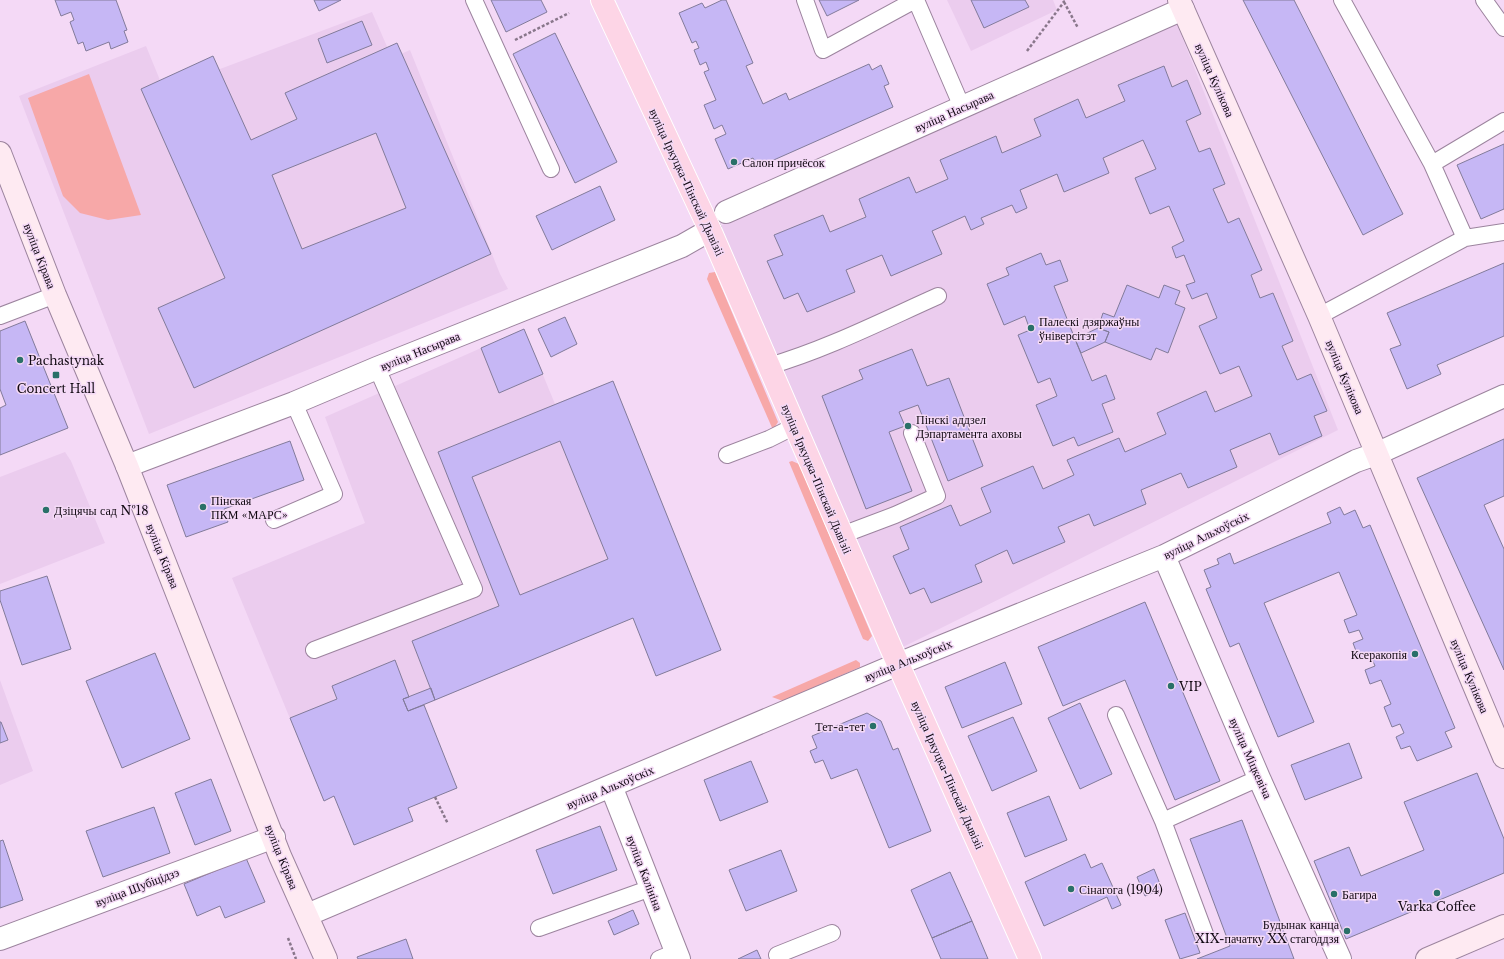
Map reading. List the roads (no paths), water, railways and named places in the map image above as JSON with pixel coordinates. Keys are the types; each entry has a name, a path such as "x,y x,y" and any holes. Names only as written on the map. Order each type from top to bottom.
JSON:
{"main road":[{"name":"вуліца Іркуцка-Пінскай Дывізіі","path":"602,0 710,230 898,664 1030,959"}],"street":[{"name":"вуліца Насырава","path":"726,212 1091,51 1181,5"},
{"name":"вуліца Кулікова","path":"1181,5 1319,316 1504,756"},
{"name":"вуліца Кірава","path":"0,153 55,295 127,466 274,837 280,856 326,959"},
{"name":"вуліца Насырава","path":"127,466 294,403 377,368 682,246 710,230"},
{"name":"вуліца Альхоўскіх","path":"307,915 898,664 1164,556 1356,461 1376,454 1504,396"},
{"name":"вуліца Міцкевіча","path":"1164,556 1259,778 1340,959"},
{"name":"вуліца Калініна","path":"611,786 651,888 671,957"},
{"name":"вуліца Шубіцідзэ","path":"0,939 274,837"},
{"path":"1426,959 1504,926"}],"lane":[{"path":"474,0 551,169"},
{"path":"805,0 823,50 916,0 962,107"},
{"path":"1342,0 1432,164 1465,238"},
{"path":"1484,0 1504,28"},
{"path":"1432,164 1504,121"},
{"path":"1319,316 1465,238 1504,232"},
{"path":"0,316 55,295"},
{"path":"769,366 790,360 820,348 938,296"},
{"path":"314,650 474,589 377,368"},
{"path":"274,520 334,494 294,403"},
{"path":"727,455 769,439 795,426"},
{"path":"842,535 895,515 937,496 912,433"},
{"path":"1116,716 1163,821 1205,934"},
{"path":"1163,821 1259,778"},
{"path":"539,928 651,888"},
{"path":"779,959 777,955 832,933"}],"place":[{"name":"Салон причёсок","path":"734,162"},
{"name":"Палескі дзяржаўны ўніверсітэт","path":"1031,328"},
{"name":"Pachastynak","path":"20,360"},
{"name":"Concert Hall","path":"56,375"},
{"name":"Пінскі аддзел Дэпартамента аховы","path":"908,426"},
{"name":"Пінская ПКМ «МАРС»","path":"203,507"},
{"name":"Дзіцячы сад №18","path":"46,510"},
{"name":"Ксеракопія","path":"1415,654"},
{"name":"VIP","path":"1171,686"},
{"name":"Тет-а-тет","path":"873,726"},
{"name":"Сінагога (1904)","path":"1071,889"},
{"name":"Varka Coffee","path":"1437,893"},
{"name":"Багира","path":"1334,894"},
{"name":"Будынак канца XIX-пачатку XX стагоддзя","path":"1347,931"}]}
